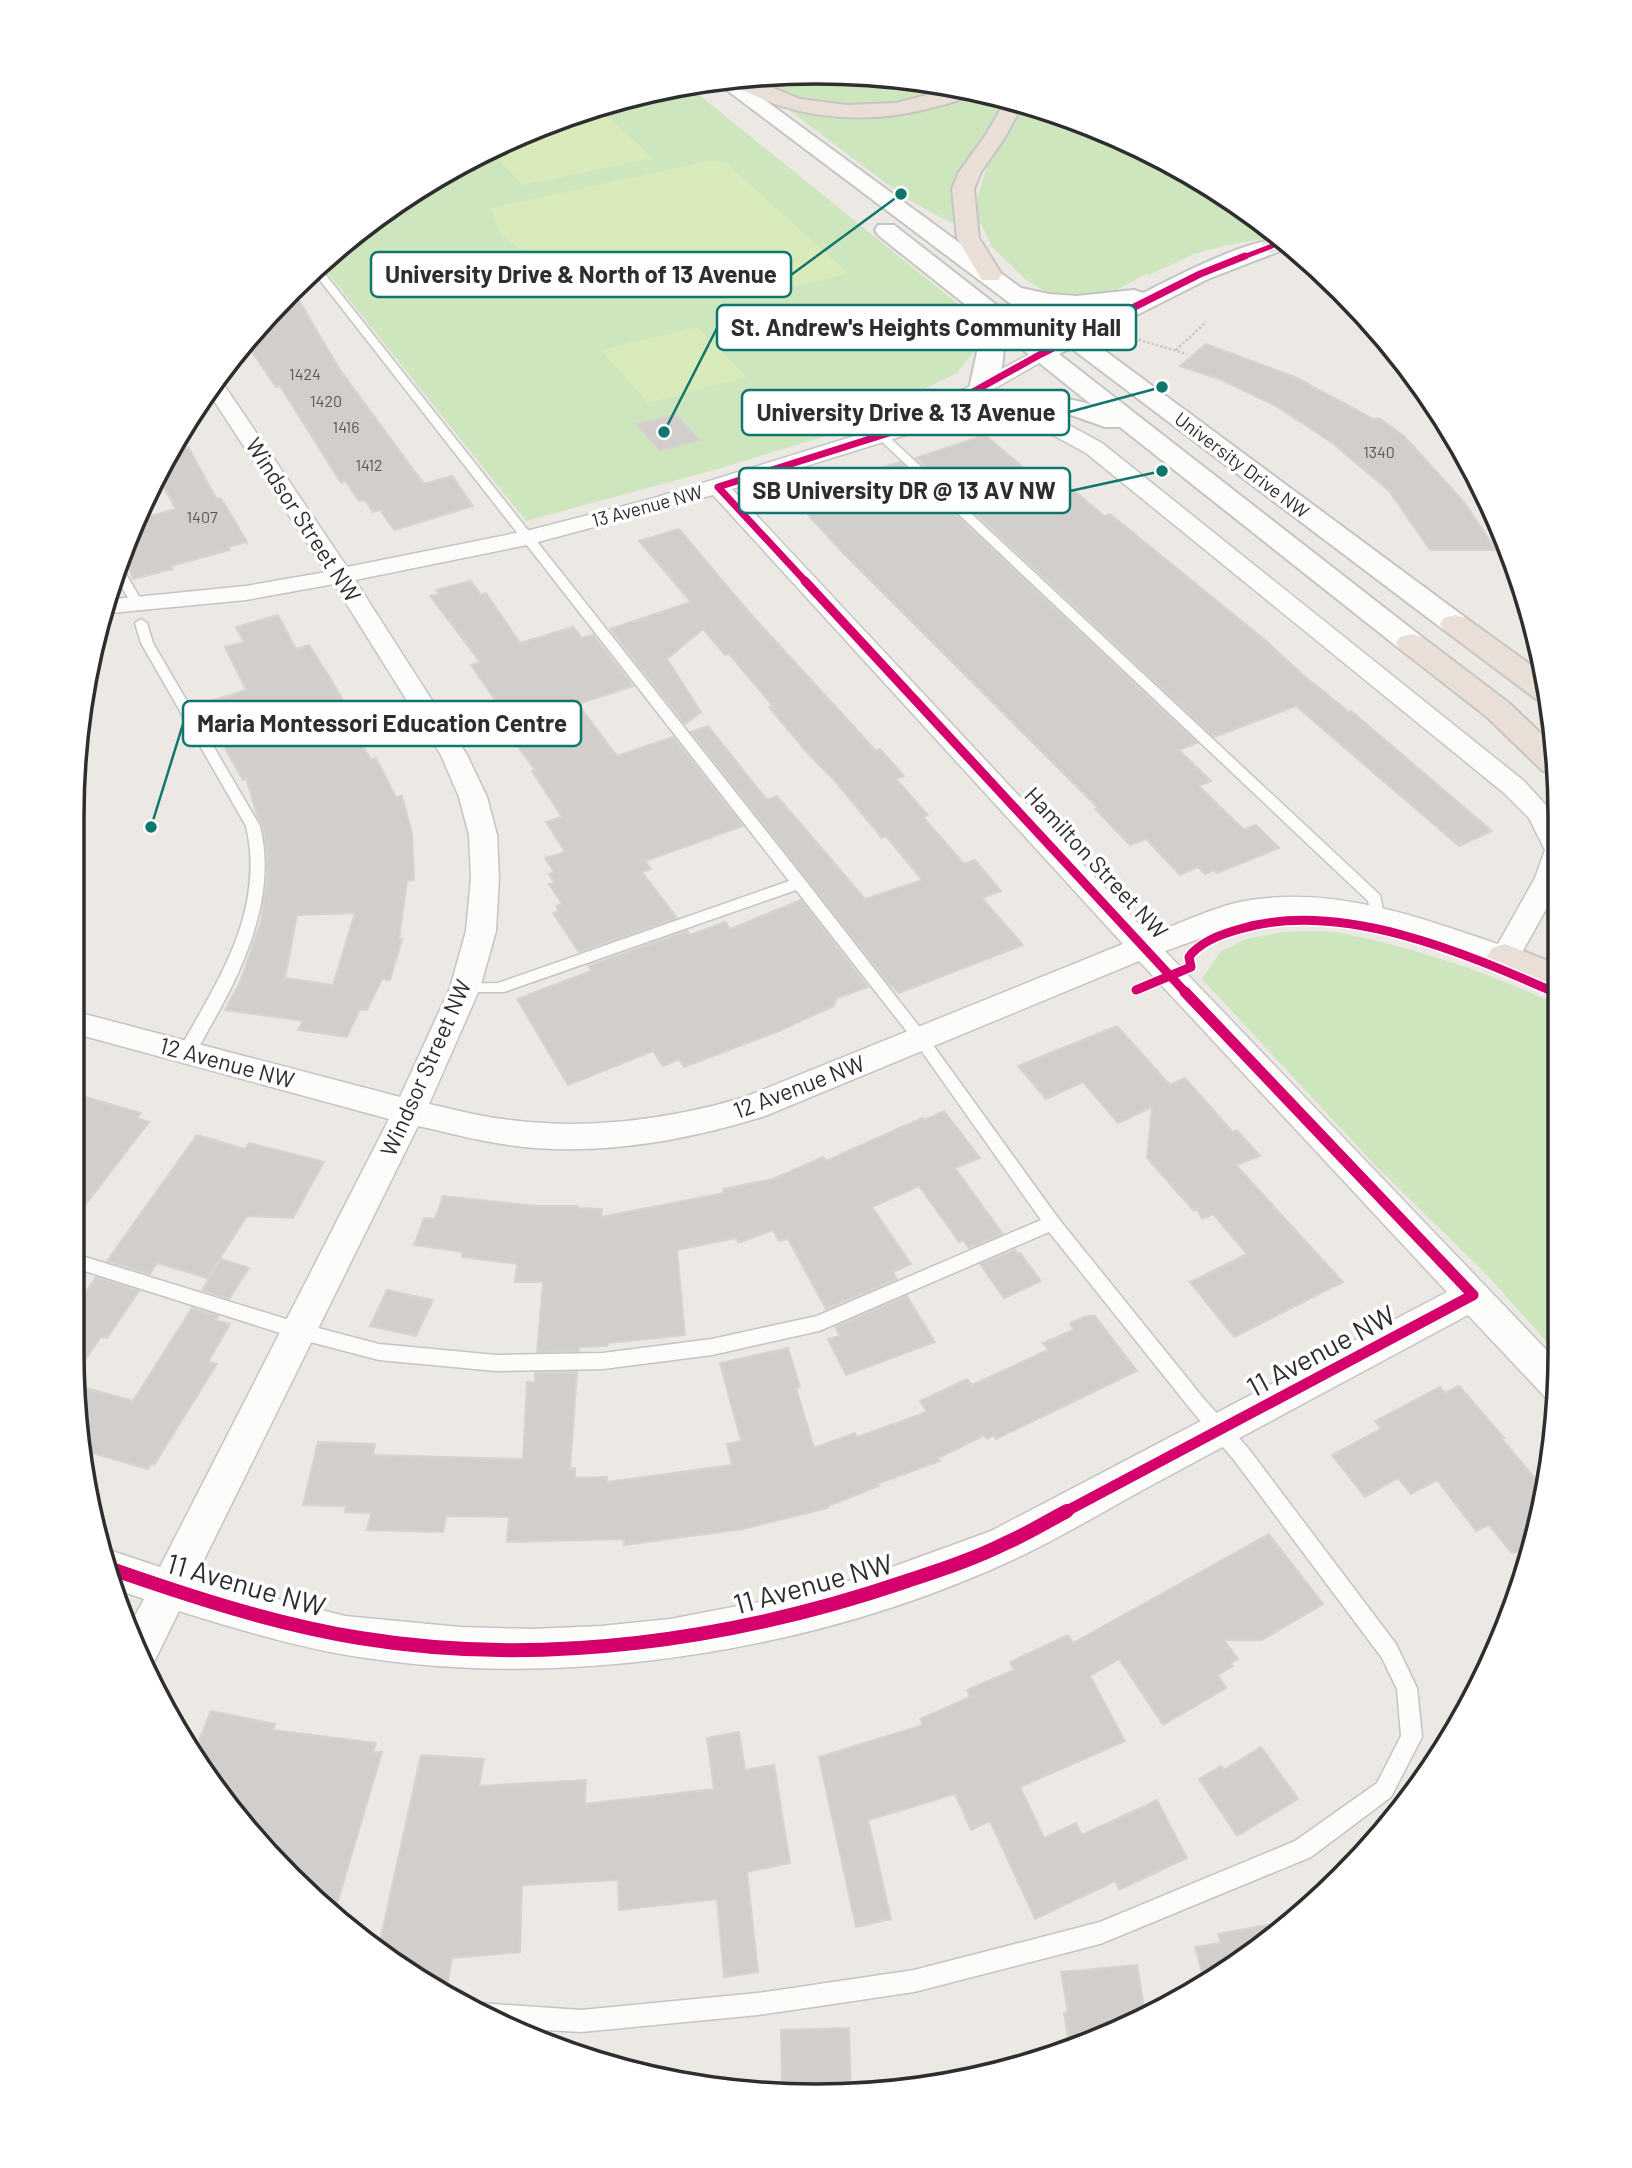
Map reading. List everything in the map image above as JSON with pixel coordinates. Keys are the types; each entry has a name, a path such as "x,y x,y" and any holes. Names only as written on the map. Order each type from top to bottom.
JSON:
{"highway":[{"path":"753,87 806,106 847,111 910,107 947,96"},
{"path":"990,275 968,238 963,189 970,172 995,137 1009,110"},
{"path":"1455,624 1536,684"},
{"path":"1411,643 1498,710 1545,755"},
{"path":"1505,957 1548,976"}],"street":[{"name":"University Drive NW","path":"720,90 763,134"},
{"name":"University Drive NW","path":"721,90 990,275 1455,624"},
{"name":"University Drive NW","path":"869,217 1411,643"},
{"name":"13 Avenue NW","path":"114,609 139,614 341,577 527,538 718,488 914,425 1071,338 1200,274 1274,245"},
{"path":"1011,292 1066,304 1099,303 1164,292"},
{"path":"976,300 992,332 992,353 982,389"},
{"name":"Windsor Street NW","path":"144,1641 409,1112 465,988 481,930 485,878 482,835 473,797 454,755 219,392"},
{"path":"914,425 1032,404 1055,404 1074,407 1143,432"},
{"path":"1059,429 1094,448 1514,787 1541,814 1548,829"},
{"name":"Hamilton Street NW","path":"718,488 1547,1374"},
{"path":"1505,957 1548,879"},
{"name":"12 Avenue NW","path":"84,1025 409,1112 490,1130 587,1136 662,1129 754,1107 1145,947 1250,910 1313,906 1377,915 1505,957"},
{"name":"11 Avenue NW","path":"118,1571 169,1589 330,1633 415,1644 503,1649 591,1647 680,1640 769,1623 931,1576 1005,1544 1473,1295"}],"lane":[{"path":"322,276 920,1038 1052,1223 1221,1431 1389,1651 1407,1688 1412,1737 1384,1790 1303,1849 1100,1933 914,1981 758,2004 581,2021 508,2016"},
{"path":"882,436 1375,899 1377,915"},
{"path":"123,581 139,614 147,643 253,826 258,852 252,908 236,956 221,996 186,1052"},
{"path":"465,988 499,988 800,884"},
{"path":"84,1264 299,1331 379,1352 496,1363 603,1360 712,1347 819,1323 1052,1223"}],"path":[{"path":"1175,351 1206,322"},
{"path":"1151,343 1187,354"}],"green space":[{"path":"816,84 912,90 940,95 907,104 850,107 822,104 765,86"},
{"path":"698,94 974,317 977,334 975,350 957,373 832,434 721,468 526,521 327,272 370,235 409,207 492,159 581,123 627,109"},
{"path":"947,96 999,107 964,175 958,221 952,223 907,199 785,107 835,113"},
{"path":"1015,112 1051,123 1140,159 1223,207 1266,238 1194,254 1114,291 1085,298 1048,293 1025,279 992,247 981,223 977,222 980,190 991,160"},
{"path":"606,115 653,158 523,185 496,157"},
{"path":"709,161 725,162 848,273 771,289 725,293 630,289 586,281 548,267 517,247 500,233 491,208"},
{"path":"697,327 747,377 648,403 601,350"},
{"path":"1282,932 1334,932 1423,953 1548,1001 1548,1343 1486,1274 1373,1163 1202,979 1221,951 1247,939"}],"building":[{"path":"298,298 338,367 424,484 452,476 473,506 394,530 380,510 373,512 365,500 359,501 346,482 341,483 280,386 276,387 251,351"},
{"path":"1206,344 1295,377 1373,419 1379,418 1404,436 1465,503 1496,550 1430,550 1389,491 1331,442 1276,406 1222,380 1180,366"},
{"path":"676,414 700,440 660,451 636,424"},
{"path":"985,435 1051,491 1069,486 1104,516 1110,514 1264,639 1303,675 1351,711 1492,831 1459,846 1296,706 1214,737 916,458"},
{"path":"188,447 216,498 220,498 224,503 247,542 228,547 230,550 171,566 172,569 133,579 128,567 148,516 176,509 163,485 183,448"},
{"path":"900,462 1197,743 1179,750 1211,781 1199,786 1244,830 1256,825 1279,848 1217,873 1214,870 1205,874 1198,867 1180,875 1146,839 1130,845 1095,809 1098,808 843,553 790,495"},
{"path":"679,529 748,611 876,751 880,749 904,776 896,779 928,815 923,817 964,864 975,860 1001,891 982,898 1023,945 899,993 886,980 691,732 708,726 767,800 777,796 865,899 922,880 886,836 882,838 835,781 810,756 769,707 773,706 729,654 725,655 703,629 667,659 701,712 685,724 610,629 691,602 639,541"},
{"path":"471,581 481,595 486,593 520,643 573,627 582,638 593,635 633,686 578,704 617,756 673,737 743,826 645,861 651,869 642,872 677,918 579,952 553,913 559,911 556,906 562,904 549,884 554,883 549,874 554,872 545,858 565,852 546,822 562,817 532,771 535,770 514,741 516,740 509,731 515,729 471,665 480,662 430,596 439,594 436,590"},
{"path":"278,615 296,649 309,645 348,709 343,711 371,760 376,758 396,797 402,796 412,833 414,880 407,881 399,939 402,939 390,980 382,979 367,1010 360,1009 347,1037 298,1030 303,1021 225,1010 240,982 261,921 267,878 263,826 246,778 243,780 218,736 224,734 207,702 246,690 225,647 244,642 236,627","holes":["355,913 333,985 285,978 297,915"]},
{"path":"801,900 868,987 837,998 834,1006 779,1031 684,1067 679,1059 663,1066 653,1051 568,1085 517,999 591,971 588,966 687,931 690,935 725,922 730,929"},
{"path":"1117,1026 1170,1085 1185,1078 1233,1132 1237,1130 1260,1156 1236,1165 1343,1282 1234,1337 1190,1282 1247,1254 1213,1214 1202,1219 1197,1209 1194,1211 1147,1158 1152,1107 1118,1123 1083,1082 1046,1099 1018,1066"},
{"path":"84,1096 141,1113 137,1118 149,1122 84,1206"},
{"path":"944,1111 980,1158 955,1168 1003,1234 969,1248 963,1240 959,1242 919,1186 872,1207 911,1264 893,1272 897,1279 826,1309 788,1239 779,1241 773,1230 738,1243 737,1238 677,1250 685,1335 608,1343 607,1346 579,1347 579,1351 537,1352 543,1282 515,1282 517,1264 462,1257 463,1252 414,1245 424,1218 435,1219 443,1196 536,1206 602,1209 601,1217 724,1193 723,1189 773,1179 823,1157 826,1161 922,1118 924,1120"},
{"path":"197,1135 245,1149 249,1143 324,1162 293,1218 247,1216 207,1278 157,1263 150,1274 107,1261"},
{"path":"1015,1250 1041,1281 1004,1298 980,1264"},
{"path":"221,1259 249,1268 229,1299 202,1290"},
{"path":"96,1277 139,1291 107,1338 101,1337 84,1361 84,1352 84,1294"},
{"path":"387,1290 433,1300 416,1336 370,1326"},
{"path":"907,1296 935,1342 846,1375 828,1339 840,1336 835,1327"},
{"path":"192,1308 218,1316 215,1320 230,1324 208,1362 217,1364 154,1465 151,1464 148,1469 91,1453 85,1388 133,1401"},
{"path":"1086,1316 1095,1316 1137,1371 996,1439 994,1435 987,1439 985,1435 938,1458 940,1461 877,1484 879,1486 828,1508 743,1529 624,1545 624,1539 507,1542 509,1517 446,1516 443,1532 367,1530 371,1513 345,1512 346,1506 303,1505 318,1442 375,1444 373,1455 523,1459 527,1382 535,1382 535,1373 577,1372 570,1469 575,1468 575,1478 607,1477 607,1482 732,1465 727,1444 741,1441 720,1363 788,1348 800,1387 796,1388 814,1448 855,1433 857,1437 927,1412 920,1401 967,1379 972,1385 1048,1350 1043,1343 1073,1330 1070,1323"},
{"path":"1459,1386 1536,1480 1520,1552 1512,1553 1489,1525 1476,1531 1437,1480 1411,1494 1398,1478 1365,1497 1332,1455 1381,1429 1375,1421 1440,1387 1445,1393"},
{"path":"1269,1534 1323,1604 1262,1640 1224,1640 1238,1659 1231,1663 1233,1666 1218,1675 1226,1688 1163,1725 1119,1659 1090,1676 1125,1741 1020,1787 1044,1838 1076,1823 1082,1835 1157,1800 1187,1858 1119,1890 1115,1881 1035,1919 990,1821 971,1830 955,1794 868,1820 891,1919 856,1927 819,1757 923,1725 920,1719 970,1697 967,1690 1014,1670 1010,1662 1068,1635 1073,1643"},
{"path":"211,1711 275,1724 273,1730 376,1743 373,1752 382,1752 337,1905 298,1870 266,1835 235,1798 198,1744"},
{"path":"739,1732 745,1770 774,1765 790,1863 747,1872 758,1972 724,1977 717,1899 619,1910 618,1880 522,1885 520,1952 452,1958 448,1981 441,1980 380,1940 421,1755 484,1759 479,1786 586,1780 585,1804 714,1789 707,1738"},
{"path":"1261,1747 1298,1799 1237,1836 1199,1779 1221,1766 1224,1770"},
{"path":"1273,1924 1202,1974 1195,1947 1221,1943 1218,1934"},
{"path":"1137,1965 1144,2007 1068,2038 1064,2013 1068,2012 1061,1972"},
{"path":"849,2028 851,2083 782,2083 781,2030"}],"cycle path":[{"path":"118,1571 273,1619 345,1635 394,1642 531,1649 601,1646 670,1639 738,1627 873,1593 1005,1544 1473,1295 1170,976 718,487 914,425 1041,354 1200,274 1272,246"},
{"path":"1136,990 1191,967 1189,957 1192,953 1204,943 1223,934 1260,923 1301,920 1345,924 1437,946 1548,990"}],"place":[{"name":"University Drive & North of 13 Avenue","path":"901,194"},
{"name":"University Drive & 13 Avenue","path":"1162,387"},
{"name":"St. Andrew's Heights Community Hall","path":"664,432"},
{"name":"SB University DR @ 13 AV NW","path":"1162,471"},
{"name":"Maria Montessori Education Centre","path":"151,827"}]}
